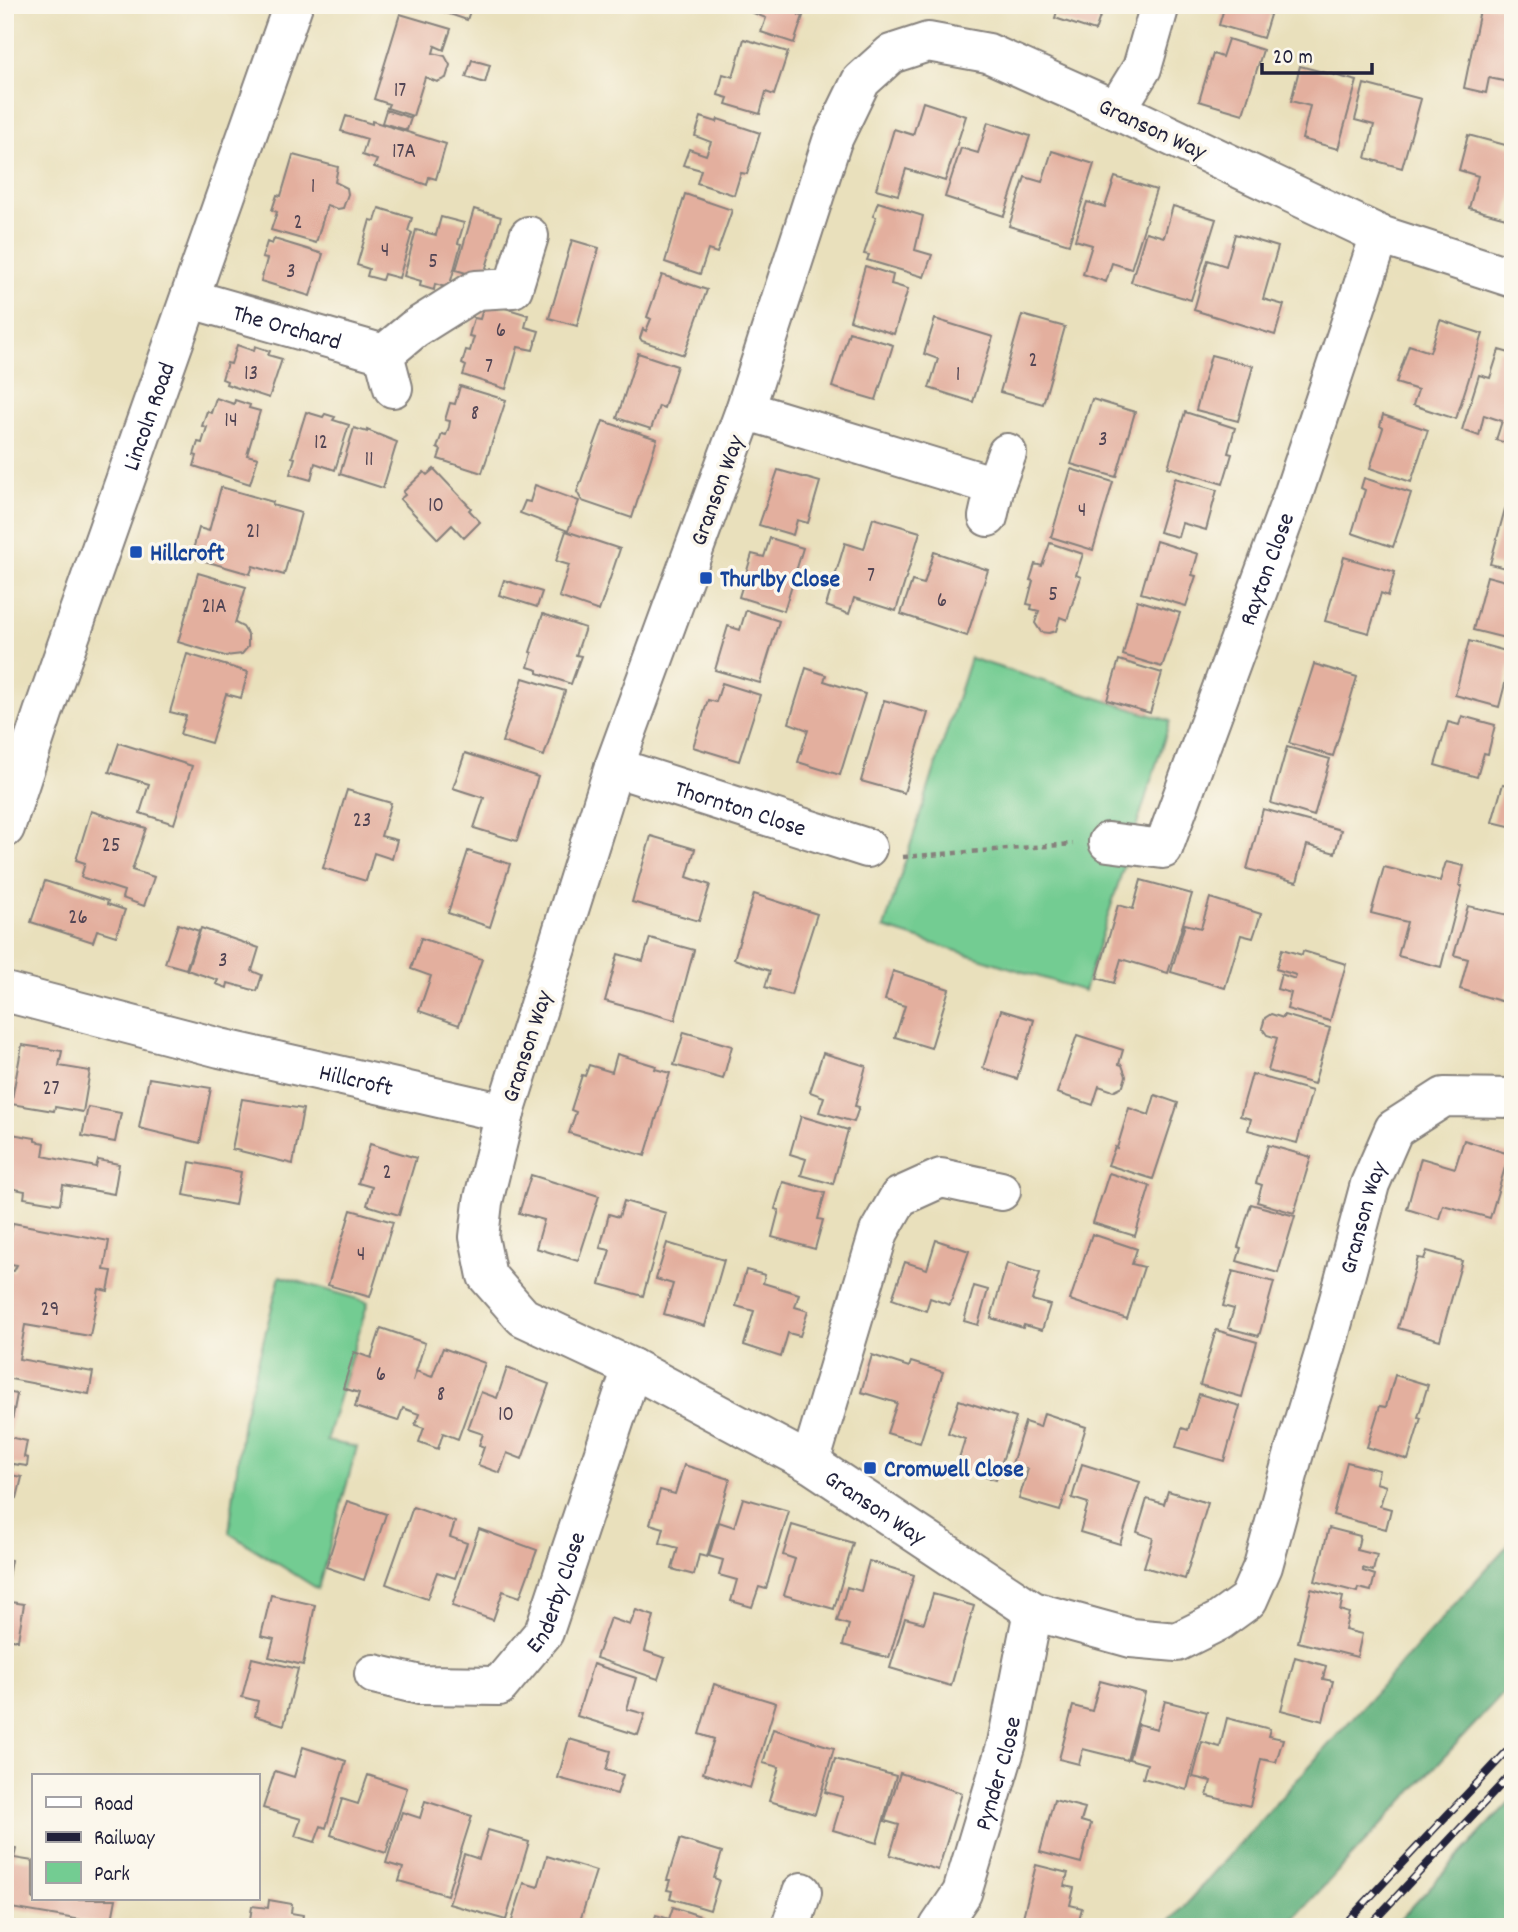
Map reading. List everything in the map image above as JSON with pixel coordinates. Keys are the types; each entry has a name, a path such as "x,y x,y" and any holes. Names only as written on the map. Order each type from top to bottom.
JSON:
{"street":[{"name":"Lincoln Road","path":"5,828 43,713 293,5"},
{"path":"1116,110 1142,68 1160,5"},
{"name":"Granson Way","path":"1513,278 1380,235 1116,110 988,53 928,42 891,54 861,81 832,141 746,410 614,767 505,1113 483,1202 479,1237 487,1276 523,1317 632,1368 810,1464 1033,1611 1131,1638 1177,1642 1219,1621 1248,1600 1263,1566 1370,1184 1394,1129 1444,1097 1513,1098"},
{"name":"Rayton Close","path":"1108,842 1163,849 1294,492 1380,235"},
{"name":"The Orchard","path":"191,299 388,371 414,329 476,290 513,288 530,236"},
{"path":"746,410 997,485"},
{"name":"Thornton Close","path":"614,767 867,848"},
{"name":"Hillcroft","path":"5,992 220,1048 505,1113"},
{"path":"810,1464 879,1231 900,1197 941,1178 1001,1191"},
{"name":"Enderby Close","path":"374,1674 420,1685 499,1685 529,1650 544,1632 632,1368"},
{"name":"Pynder Close","path":"939,1927 962,1893 1007,1743 1033,1611"}],"path":[{"path":"867,848 879,859 1108,842"}],"green space":[{"path":"970,658 1170,721 1084,991 884,928"},
{"path":"280,1276 368,1302 326,1441 357,1447 318,1589 229,1533 243,1420"},
{"path":"1513,1539 1513,1683 1286,1927 1165,1927"},
{"path":"1513,1798 1513,1927 1393,1927"}],"building":[{"path":"423,5 472,5 467,20"},
{"path":"755,5 802,5 799,15 803,16 794,43 761,32 766,18 753,13"},
{"path":"1059,5 1104,5 1095,31 1055,18"},
{"path":"1225,5 1273,5 1263,38 1219,25"},
{"path":"1481,5 1513,8 1513,83 1489,78 1486,93 1464,88"},
{"path":"400,14 451,29 444,50 435,46 433,53 445,56 450,65 446,78 437,82 425,77 413,116 387,108 389,104 374,99"},
{"path":"744,39 788,52 774,95 766,92 760,114 726,104 728,98 718,95 723,74 733,77"},
{"path":"1228,39 1263,50 1243,114 1199,101 1213,54 1222,57"},
{"path":"472,60 490,65 485,83 466,77"},
{"path":"1300,66 1357,81 1338,149 1302,139 1310,106 1291,101"},
{"path":"1364,84 1421,99 1402,168 1366,158 1374,125 1355,120"},
{"path":"923,102 966,116 945,181 906,169 898,195 876,189 894,129 913,135"},
{"path":"386,110 411,118 407,130 382,123"},
{"path":"346,116 372,124 372,121 446,144 436,179 429,177 427,185 374,167 377,160 362,155 367,139 341,131"},
{"path":"701,117 717,122 718,119 760,133 747,174 741,173 734,195 697,183 701,170 683,165 689,149 706,155 711,142 695,136"},
{"path":"988,122 1030,136 1004,216 945,197 961,148 978,153"},
{"path":"1468,135 1513,147 1513,192 1506,218 1469,208 1478,176 1459,170"},
{"path":"1052,151 1094,164 1069,244 1009,226 1025,177 1042,182"},
{"path":"293,155 338,167 335,182 347,188 348,194 343,208 327,205 316,243 271,230 277,212 272,210 277,195 281,196"},
{"path":"1115,177 1156,190 1131,269 1112,263 1106,282 1083,274 1092,245 1075,240 1087,202 1105,207"},
{"path":"685,194 732,210 717,253 708,250 700,274 665,262"},
{"path":"878,202 923,216 915,250 932,255 924,277 867,260 869,255 864,254"},
{"path":"1173,206 1216,219 1191,300 1131,282 1146,232 1164,237"},
{"path":"379,208 412,218 408,231 412,233 399,278 384,274 382,280 367,276 369,269 357,265 370,220 375,221"},
{"path":"474,209 501,217 483,278 456,270"},
{"path":"441,217 464,223 449,288 435,284 434,290 420,286 421,281 404,276 416,230 436,235"},
{"path":"1235,234 1278,247 1263,299 1284,305 1275,335 1194,310 1208,260 1226,266"},
{"path":"274,239 323,254 310,296 261,281 267,259 262,258 267,242 272,244"},
{"path":"572,240 599,248 577,326 549,318"},
{"path":"865,266 893,275 891,284 908,289 894,334 850,320"},
{"path":"662,275 707,290 684,355 640,338 651,319 647,317"},
{"path":"485,302 528,315 525,327 539,331 533,350 518,347 506,389 463,375 466,366 462,364 466,350 470,351 474,337 469,336 474,318 480,319"},
{"path":"1022,315 1065,327 1043,404 1000,392"},
{"path":"935,319 993,337 973,402 929,388 938,359 924,354"},
{"path":"1440,320 1483,334 1456,419 1413,405 1418,390 1396,383 1409,345 1430,352"},
{"path":"849,332 893,345 876,400 832,387"},
{"path":"237,345 254,351 255,346 270,351 268,355 282,359 269,398 226,384 227,381 222,379 227,363 231,364"},
{"path":"1499,350 1513,354 1513,445 1496,440 1502,421 1484,415 1479,436 1462,430 1479,375 1490,378"},
{"path":"638,353 677,366 664,408 659,406 651,429 617,418"},
{"path":"1211,355 1253,366 1238,421 1196,410"},
{"path":"460,386 506,400 482,473 438,459 441,450 437,448 442,434 446,435 449,427 450,421 445,420 450,403 455,404"},
{"path":"216,398 234,404 235,400 260,411 247,455 258,458 250,484 194,466 198,442 202,443 207,427 202,426 207,411 211,413"},
{"path":"1092,399 1135,412 1116,477 1071,464"},
{"path":"306,412 335,417 333,420 349,425 335,470 315,463 311,480 290,474 295,458 292,457"},
{"path":"1185,412 1235,428 1228,453 1232,454 1223,484 1168,467"},
{"path":"1383,415 1428,430 1411,482 1370,468 1383,428 1380,426"},
{"path":"603,421 657,439 632,518 582,501 577,492"},
{"path":"354,428 367,430 397,442 383,488 340,474"},
{"path":"434,469 471,508 469,510 480,522 464,538 452,525 438,539 400,499 405,495 403,492 424,472 427,475"},
{"path":"1071,469 1113,482 1093,550 1051,537"},
{"path":"778,470 820,482 808,523 797,520 793,535 759,525"},
{"path":"1175,478 1217,490 1206,530 1182,523 1178,537 1159,532"},
{"path":"1364,478 1411,493 1393,547 1352,533 1365,490 1361,488"},
{"path":"535,485 579,501 568,531 520,513 525,501 530,502"},
{"path":"221,487 301,513 284,575 253,566 250,574 191,557 199,528 209,531"},
{"path":"1505,509 1513,511 1513,570 1490,564"},
{"path":"873,518 920,532 896,611 854,598 849,614 826,606 845,543 864,549"},
{"path":"566,531 620,549 599,611 559,597 569,565 556,561"},
{"path":"770,538 803,548 784,611 739,597 752,554 764,557"},
{"path":"1156,541 1198,554 1192,575 1196,576 1186,606 1141,593"},
{"path":"1050,543 1083,554 1076,575 1081,577 1067,620 1060,617 1056,631 1049,633 1041,632 1035,623 1039,611 1031,609 1032,605 1027,604 1035,564 1042,566"},
{"path":"934,552 988,570 967,636 901,614 912,581 924,584"},
{"path":"1344,557 1395,572 1388,596 1381,593 1369,633 1325,621"},
{"path":"198,573 246,587 235,623 243,627 248,635 248,647 242,654 225,656 178,642"},
{"path":"1487,576 1513,583 1513,640 1473,630"},
{"path":"504,580 542,592 537,607 499,595"},
{"path":"1137,600 1180,613 1162,667 1123,655"},
{"path":"746,610 779,621 760,683 715,670 728,626 740,630"},
{"path":"543,614 585,628 576,655 581,656 571,684 528,667 532,653 530,652"},
{"path":"1469,641 1513,653 1499,707 1455,695"},
{"path":"187,654 248,672 241,698 226,694 211,743 180,734 186,716 170,712"},
{"path":"1119,660 1162,673 1150,713 1107,700"},
{"path":"1314,664 1357,677 1333,756 1289,743"},
{"path":"806,668 826,675 824,681 865,694 840,775 798,762 808,730 789,723"},
{"path":"523,678 565,691 544,756 502,742"},
{"path":"722,683 760,695 739,761 693,747 708,700 716,702"},
{"path":"884,700 928,713 904,793 861,781"},
{"path":"1462,716 1495,725 1488,754 1484,753 1477,777 1435,765 1448,722 1459,725"},
{"path":"119,743 192,766 174,824 140,813 149,784 109,772"},
{"path":"1287,747 1330,759 1314,816 1271,803"},
{"path":"465,753 538,777 517,841 474,828 484,798 453,788"},
{"path":"1503,784 1513,786 1513,827 1492,822"},
{"path":"347,790 391,803 381,836 397,840 392,859 374,853 366,881 323,868"},
{"path":"1263,809 1341,830 1335,853 1307,845 1297,882 1247,869"},
{"path":"91,811 146,828 132,870 154,877 144,906 122,898 124,891 81,877 85,863 76,860"},
{"path":"651,836 695,849 687,877 710,885 699,921 632,902"},
{"path":"468,851 510,864 490,927 448,913"},
{"path":"1446,862 1464,866 1459,886 1462,886 1441,967 1398,956 1407,922 1371,913 1384,867 1440,881"},
{"path":"1141,880 1192,894 1168,973 1121,959 1114,983 1097,978 1118,905 1133,909"},
{"path":"45,881 108,901 107,904 125,910 116,936 97,930 93,942 31,922"},
{"path":"754,894 817,914 791,995 765,987 770,971 734,959"},
{"path":"1210,898 1261,914 1253,938 1241,935 1225,988 1171,972 1185,924 1201,928"},
{"path":"1468,906 1513,916 1513,971 1504,1002 1460,989 1468,959 1454,955"},
{"path":"178,924 199,931 186,969 165,963"},
{"path":"201,928 259,948 252,971 262,975 257,991 228,983 227,988 216,984 218,980 187,970"},
{"path":"421,938 482,959 459,1025 419,1011 431,976 411,969"},
{"path":"650,938 694,950 675,1020 605,1001 618,954 643,961"},
{"path":"1282,949 1302,955 1303,951 1346,964 1330,1021 1287,1009 1291,993 1277,989 1281,974 1295,979 1296,975 1276,969"},
{"path":"893,971 949,989 931,1048 895,1037 905,1006 885,1000"},
{"path":"1001,1010 1034,1020 1017,1079 983,1068"},
{"path":"1271,1014 1330,1028 1314,1084 1268,1071 1277,1038 1267,1035 1262,1028 1265,1018"},
{"path":"684,1032 732,1046 723,1079 674,1065"},
{"path":"1077,1035 1123,1050 1119,1064 1126,1076 1123,1086 1113,1091 1099,1086 1093,1105 1057,1093"},
{"path":"22,1045 62,1051 59,1066 90,1071 83,1112 55,1107 54,1111 11,1104"},
{"path":"823,1053 866,1066 855,1106 859,1107 854,1122 819,1112 824,1097 810,1092"},
{"path":"617,1054 670,1073 645,1156 569,1133 576,1112 571,1110 582,1075 585,1076 589,1065 612,1072"},
{"path":"1252,1074 1312,1091 1297,1143 1248,1130 1251,1119 1240,1116"},
{"path":"149,1078 211,1088 200,1143 139,1128"},
{"path":"1155,1095 1178,1103 1153,1179 1108,1165 1115,1147 1117,1148 1129,1108 1149,1115"},
{"path":"242,1099 303,1109 293,1164 232,1149"},
{"path":"88,1107 121,1113 115,1142 82,1136"},
{"path":"801,1116 848,1130 833,1184 801,1175 806,1159 790,1154"},
{"path":"6,1133 35,1138 35,1141 45,1143 43,1156 96,1167 98,1160 119,1164 114,1194 63,1185 60,1204 24,1198 25,1191 5,1187"},
{"path":"1464,1140 1509,1154 1490,1218 1443,1205 1439,1219 1407,1209 1421,1158 1455,1168"},
{"path":"370,1144 416,1158 399,1215 367,1205 372,1187 358,1183"},
{"path":"1268,1145 1311,1157 1294,1213 1257,1202 1262,1185 1256,1183"},
{"path":"190,1162 241,1172 235,1205 184,1195"},
{"path":"1109,1173 1150,1186 1135,1236 1093,1223"},
{"path":"531,1175 599,1196 578,1261 536,1248 544,1220 519,1213"},
{"path":"783,1182 825,1193 818,1219 823,1220 815,1249 772,1237 779,1210 775,1209"},
{"path":"624,1201 666,1213 643,1296 600,1284 610,1250 600,1248 609,1214 619,1217"},
{"path":"1251,1204 1295,1216 1278,1273 1237,1261 1241,1248 1238,1247"},
{"path":"351,1210 393,1222 370,1297 328,1285"},
{"path":"1513,1218 1513,1240 1506,1239"},
{"path":"13,1223 109,1241 104,1270 112,1271 108,1291 99,1289 90,1336 25,1325 19,1359 93,1372 89,1394 5,1378 5,1270 14,1271 17,1265 5,1263"},
{"path":"1092,1234 1137,1249 1132,1264 1144,1267 1127,1319 1070,1300"},
{"path":"936,1240 969,1251 950,1305 930,1298 926,1311 892,1299 905,1262 927,1269"},
{"path":"667,1243 724,1260 705,1326 664,1314 673,1284 656,1279"},
{"path":"1427,1251 1462,1261 1440,1340 1398,1328 1418,1258 1424,1259"},
{"path":"1007,1263 1040,1273 1032,1300 1050,1305 1042,1330 1024,1325 1023,1328 991,1318"},
{"path":"746,1270 765,1275 763,1283 799,1294 795,1307 808,1311 800,1336 788,1333 781,1357 744,1345 754,1311 736,1306"},
{"path":"1233,1271 1274,1282 1259,1336 1228,1328 1234,1309 1223,1306"},
{"path":"974,1286 988,1290 978,1325 964,1321"},
{"path":"381,1328 425,1343 416,1371 432,1377 443,1348 485,1363 458,1439 443,1433 438,1449 419,1442 424,1428 415,1425 419,1414 403,1408 398,1421 355,1407 359,1393 343,1388 354,1352 371,1358"},
{"path":"1216,1330 1257,1342 1242,1397 1200,1385"},
{"path":"872,1355 909,1367 911,1362 943,1372 920,1443 887,1433 897,1403 861,1392"},
{"path":"507,1368 549,1384 522,1459 507,1453 500,1473 478,1465 484,1447 479,1445 483,1434 468,1429 481,1392 497,1398"},
{"path":"1395,1375 1428,1385 1408,1460 1367,1447 1380,1406 1386,1407"},
{"path":"5,1392 17,1394 9,1437 27,1441 24,1457 28,1458 27,1466 5,1465"},
{"path":"1199,1394 1240,1406 1224,1461 1176,1447 1182,1428 1188,1430"},
{"path":"959,1400 1016,1418 996,1480 956,1468 965,1439 948,1433"},
{"path":"1044,1413 1086,1427 1060,1511 1019,1499 1028,1469 1012,1464 1025,1422 1040,1427"},
{"path":"1347,1462 1379,1470 1376,1483 1386,1486 1380,1506 1391,1509 1386,1529 1333,1515"},
{"path":"1082,1464 1140,1482 1120,1544 1080,1532 1088,1503 1072,1498"},
{"path":"684,1465 730,1479 707,1557 699,1555 694,1575 672,1569 678,1548 660,1543 664,1528 650,1524 660,1490 675,1494"},
{"path":"5,1474 22,1477 17,1498 5,1496"},
{"path":"1168,1491 1208,1503 1185,1579 1144,1567 1153,1538 1137,1532 1147,1499 1164,1504"},
{"path":"743,1498 789,1511 766,1589 759,1587 752,1607 731,1601 737,1580 719,1575 723,1560 709,1556 719,1522 734,1527"},
{"path":"347,1501 386,1514 364,1580 326,1567"},
{"path":"413,1507 455,1522 450,1537 467,1543 455,1578 437,1572 427,1599 386,1584"},
{"path":"792,1525 853,1543 834,1609 784,1595 795,1559 783,1555"},
{"path":"1329,1528 1360,1536 1357,1550 1377,1555 1373,1571 1363,1568 1363,1571 1375,1575 1371,1591 1358,1588 1357,1592 1315,1581"},
{"path":"479,1529 537,1550 520,1597 503,1591 493,1620 452,1606"},
{"path":"5,1559 11,1560 7,1583 5,1583"},
{"path":"869,1561 914,1575 889,1658 843,1645 849,1625 837,1621 847,1587 861,1591"},
{"path":"1311,1589 1343,1597 1340,1610 1349,1613 1345,1630 1362,1634 1357,1657 1298,1642"},
{"path":"933,1594 974,1606 951,1686 890,1668 905,1618 924,1623"},
{"path":"271,1595 315,1605 303,1665 269,1657 274,1639 261,1636"},
{"path":"5,1601 24,1604 18,1640 5,1638"},
{"path":"636,1610 654,1616 645,1651 665,1658 658,1679 596,1658 610,1618 630,1625"},
{"path":"1295,1657 1326,1666 1323,1679 1333,1681 1323,1721 1281,1710"},
{"path":"252,1658 298,1669 284,1725 255,1716 258,1701 242,1697"},
{"path":"593,1664 636,1678 627,1709 645,1714 638,1735 577,1716"},
{"path":"1100,1681 1145,1693 1127,1760 1083,1749 1079,1764 1059,1759 1073,1706 1092,1711"},
{"path":"714,1684 776,1703 750,1788 703,1773 714,1739 699,1734"},
{"path":"1165,1701 1207,1712 1187,1790 1143,1778 1147,1764 1129,1759 1138,1724 1157,1729"},
{"path":"1227,1718 1270,1729 1268,1736 1283,1739 1276,1762 1261,1759 1250,1806 1207,1796 1211,1781 1193,1777 1202,1742 1220,1747"},
{"path":"773,1729 834,1748 815,1814 769,1801 779,1767 763,1763"},
{"path":"569,1739 611,1751 606,1770 623,1775 617,1794 558,1778"},
{"path":"303,1747 346,1761 326,1828 321,1826 315,1842 295,1836 301,1819 263,1808 275,1771 294,1777"},
{"path":"835,1759 896,1776 877,1843 833,1830 843,1797 825,1792"},
{"path":"900,1773 962,1793 938,1870 890,1855 899,1825 885,1821"},
{"path":"368,1775 407,1788 386,1853 331,1835 342,1799 358,1804"},
{"path":"1054,1800 1085,1808 1081,1821 1091,1824 1081,1863 1040,1852"},
{"path":"425,1801 472,1816 447,1895 399,1881 403,1868 386,1863 402,1812 420,1818"},
{"path":"488,1830 529,1842 506,1920 449,1904 464,1854 479,1859"},
{"path":"680,1839 722,1852 714,1878 719,1880 710,1910 670,1898 672,1891 667,1890 670,1880 667,1880"},
{"path":"5,1847 16,1849 14,1858 32,1861 32,1900 116,1900 111,1925 5,1907"},
{"path":"547,1856 596,1871 578,1927 510,1927 524,1883 538,1887"},
{"path":"1036,1865 1068,1873 1064,1886 1074,1888 1070,1905 1082,1908 1077,1927 1061,1927 1023,1917"},
{"path":"269,1900 292,1904 291,1913 303,1915 301,1927 249,1927 252,1906 268,1908"},
{"path":"673,1907 706,1918 703,1927 652,1927 656,1915 669,1919"}],"railway":[{"path":"1342,1927 1513,1745"},
{"path":"1368,1927 1513,1772"}],"place":[{"name":"Hillcroft","path":"136,552"},
{"name":"Thurlby Close","path":"706,578"},
{"name":"Cromwell Close","path":"870,1468"}]}
